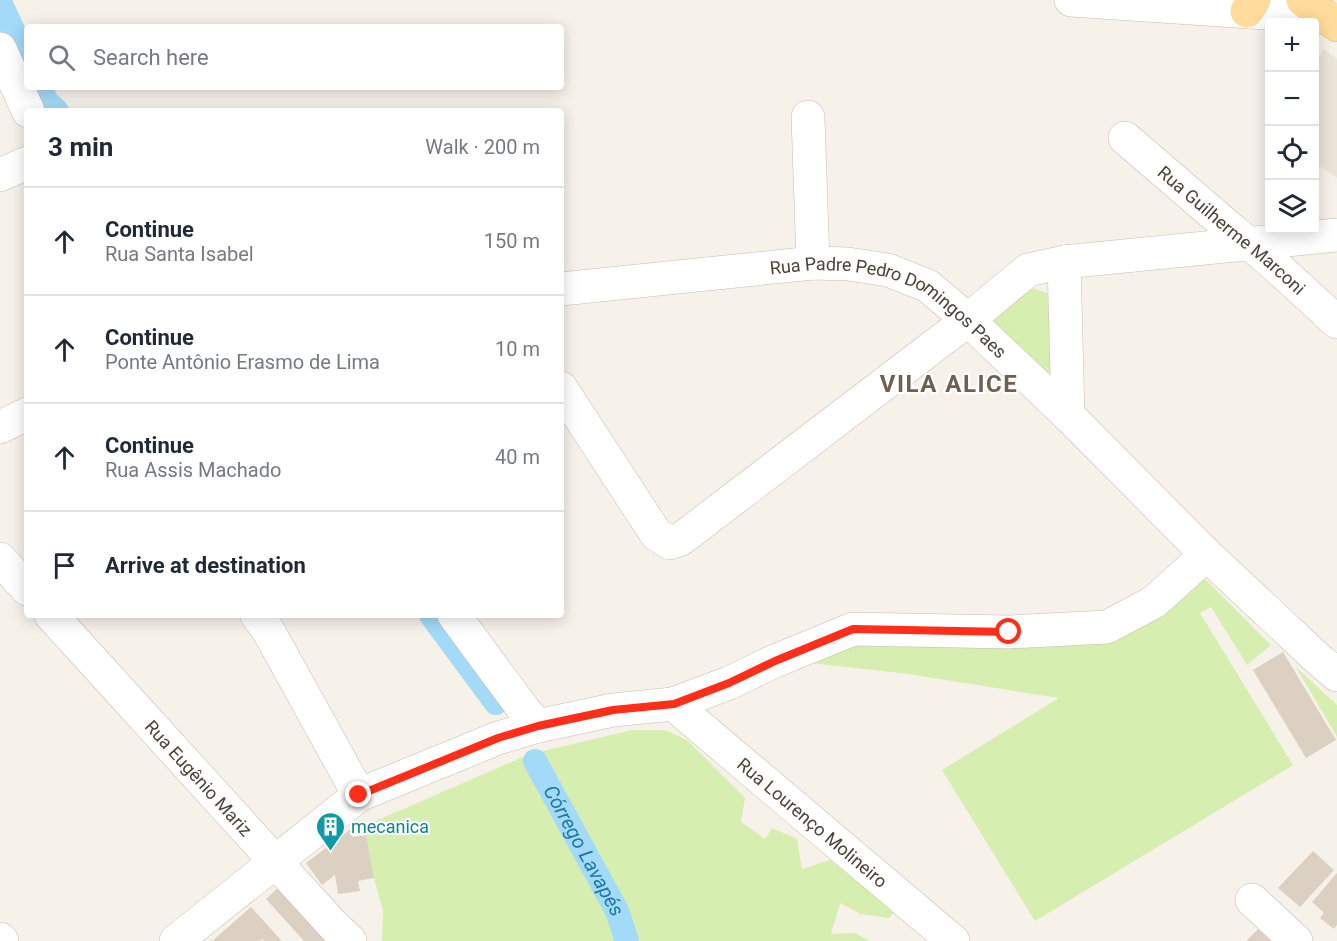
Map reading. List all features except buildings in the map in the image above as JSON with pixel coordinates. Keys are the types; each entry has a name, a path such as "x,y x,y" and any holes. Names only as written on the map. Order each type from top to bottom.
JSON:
{"street":[{"path":"1071,0 1250,6 1323,14"},
{"path":"0,49 27,108"},
{"path":"808,117 813,263"},
{"name":"Rua Guilherme Marconi","path":"1125,138 1233,231 1252,244 1337,322"},
{"path":"0,175 24,164"},
{"path":"564,393 656,534 670,543 681,539 968,320 1028,270 1064,262 1337,235"},
{"path":"1064,262 1068,415"},
{"name":"Rua Padre Pedro Domingos Paes","path":"564,289 813,263 848,264 888,270 928,286 968,320 1068,415 1205,553 1337,675"},
{"path":"0,427 24,415"},
{"path":"176,941 359,795 498,738 613,710 674,704 729,683 775,661 853,629 1009,632 1107,627 1154,602 1205,553"},
{"name":"Rua Eugênio Mariz","path":"54,618 333,926 350,941"},
{"path":"259,618 359,795"},
{"path":"456,618 524,710 534,728"},
{"name":"Rua Lourenço Molineiro","path":"674,704 953,941"},
{"path":"1252,900 1296,941"}],"shaded area":[{"path":"1324,49 1337,59 1337,178 1319,166 1319,59"}],"green space":[{"path":"1031,288 1051,294 1056,385 1025,359 993,321"},
{"path":"1200,574 1271,645 1247,665 1211,607 1200,613 1293,765 1035,921 942,770 1059,698 908,674 802,662 849,646 1031,644"},
{"path":"1296,667 1337,705 1337,737"},
{"path":"632,730 665,730 687,740 745,798 741,822 765,839 772,828 797,839 802,869 830,860 897,908 889,918 860,914 840,903 831,934 855,933 870,941 382,941 383,911 364,826 530,754"}],"waterway":[{"name":"Córrego Lavapés","path":"0,2 24,54"},
{"name":"Córrego Lavapés","path":"41,90 47,102 54,108"},
{"name":"Córrego Lavapés","path":"433,618 496,703"},
{"name":"Córrego Lavapés","path":"535,761 617,911 627,941"}],"place":[{"name":"mecanica","path":"330,852"}],"district":[{"name":"VILA ALICE","path":"949,384"}],"route":[{"path":"359,795 498,738 538,726 613,710 674,704 729,683 775,661 853,629 1009,632"}]}
